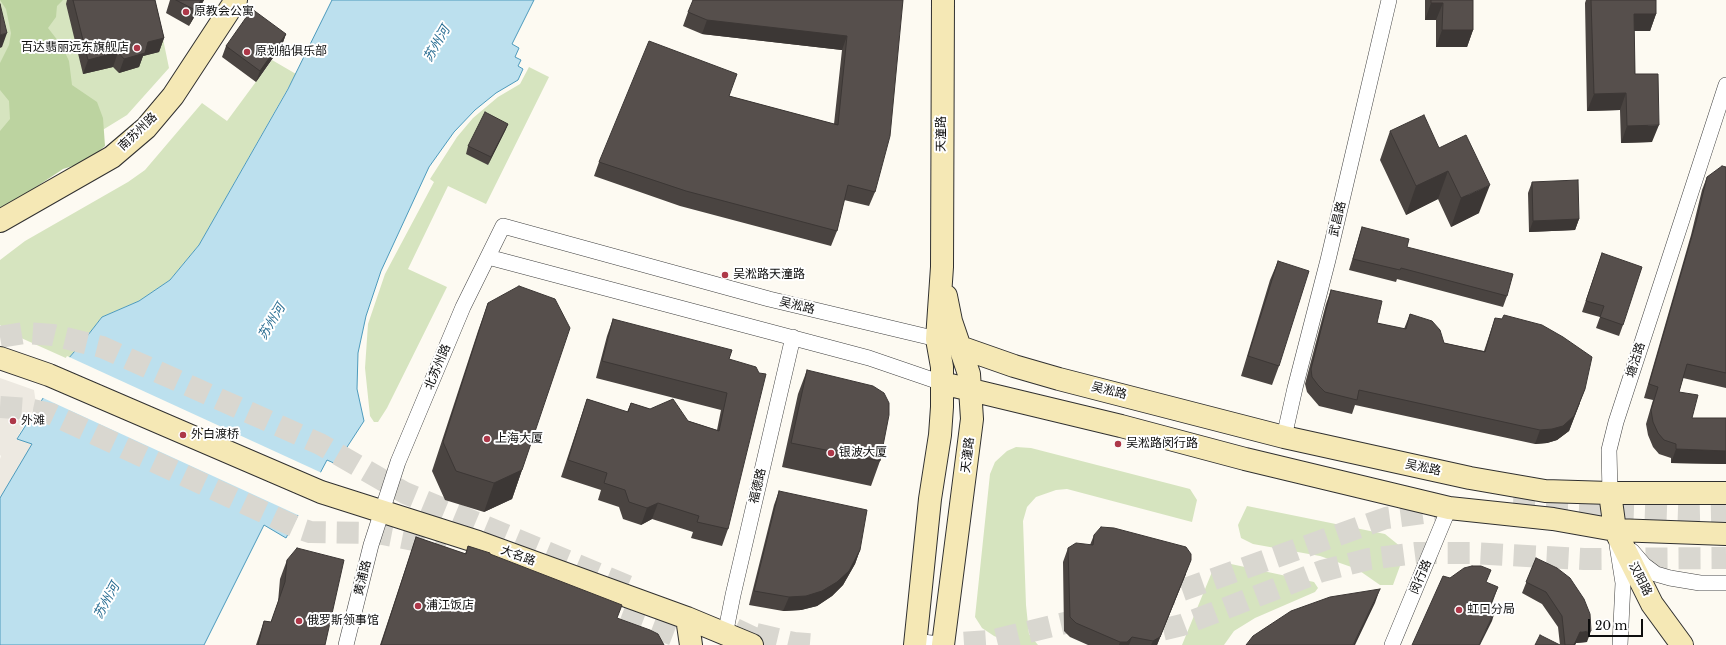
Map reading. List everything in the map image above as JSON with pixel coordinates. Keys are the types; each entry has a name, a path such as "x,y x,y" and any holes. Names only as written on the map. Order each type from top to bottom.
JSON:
{"main road":[{"name":"南苏州路","path":"0,221 112,157 146,128 173,96 236,0"},
{"name":"天潼路","path":"915,643 930,500 940,435 942,383 937,339 942,267 943,0"},
{"name":"天潼路","path":"942,267 951,321 969,374 971,427 944,645"},
{"name":"吴淞路","path":"937,339 1014,366 1284,437 1470,478 1545,491 1610,493 1726,493"},
{"name":"大名路","path":"0,358 49,375 321,492 478,542 687,618 752,645"},
{"path":"942,383 1449,508 1553,520 1615,530 1726,534"},
{"name":"塘沽路","path":"1610,493 1615,530"},
{"name":"汉阳路","path":"1615,530 1652,604 1682,645"},
{"path":"687,618 691,645"}],"street":[{"name":"武昌路","path":"1284,437 1328,260 1389,0"},
{"name":"塘沽路","path":"1610,493 1609,450 1616,422 1726,85"},
{"name":"北苏州路","path":"381,511 398,462 463,307 502,226"},
{"name":"吴淞路","path":"502,226 792,304 937,339"},
{"path":"488,257 869,358 942,383"},
{"name":"福德路","path":"725,634 793,337"},
{"name":"闵行路","path":"1392,645 1449,508"},
{"name":"黄浦路","path":"346,645 381,511"},
{"name":"塘沽路","path":"1615,530 1622,583 1620,645"},
{"path":"1615,530 1644,565 1656,574 1694,582 1726,584"},
{"path":"915,643 944,645"}],"green space":[{"path":"0,0 155,0 169,68 127,115 0,193"},
{"path":"0,0 63,0 57,6 56,17 48,28 62,46 69,61 72,85 97,102 103,118 105,146 86,162 63,169 0,211 0,131 10,119 9,101 0,90 0,63 9,45 11,33 6,9"},
{"path":"272,60 296,74 199,245 170,280 139,301 102,317 68,359 10,333 0,325 0,260 25,241 128,182 145,170 202,103 227,121"},
{"path":"529,67 549,77 486,204 448,186 408,269 447,287 387,408 378,422 374,422 370,416 365,368 368,324 385,274 434,182 430,179 457,137 473,118 498,97 520,84"},
{"path":"1016,447 1031,448 1190,489 1197,500 1192,522 1067,489 1056,490 1036,497 1027,507 1023,521 1026,605 1029,634 1038,645 1014,645 994,636 982,628 975,617 990,474 995,462 1007,451"},
{"path":"1247,506 1385,534 1401,547 1400,566 1393,585 1380,585 1357,569 1320,556 1253,544 1241,538 1238,525"},
{"path":"1231,564 1314,582 1318,588 1315,592 1255,618 1234,631 1224,645 1182,645 1212,572 1223,565"}],"shaded area":[{"name":"外滩","path":"0,378 34,390 36,404 17,438 33,444 0,498 1,456"}],"water":[{"name":"苏州河","path":"332,0 534,0 512,44 519,48 515,57 521,60 518,66 523,69 518,80 496,93 475,110 454,132 429,167 381,271 366,316 358,353 357,389 364,421 336,464 327,460 286,538 264,525 204,645 0,645 0,498 32,444 17,439 68,359 102,317 139,301 170,280 199,245 288,89"}],"pier":[{"name":"外白渡桥","path":"67,356 322,473 300,516 41,397"}],"building":[{"path":"73,0 155,0 164,38 148,42 145,53 124,59 118,52 88,60"},
{"path":"176,0 201,0 195,10"},
{"path":"693,0 903,0 890,136 875,192 848,185 837,231 686,191 599,162 649,41 737,74 729,96 838,125 847,36 707,20 688,12"},
{"path":"1431,0 1473,0 1473,30 1442,30 1443,3 1431,3"},
{"path":"1591,0 1656,0 1656,14 1634,14 1635,74 1658,74 1659,125 1627,126 1626,93 1594,94"},
{"path":"0,4 7,33 0,35"},
{"path":"252,9 286,34 260,71 226,46"},
{"path":"485,112 508,124 491,157 468,146"},
{"path":"1424,115 1439,148 1466,135 1490,185 1461,198 1448,171 1416,186 1390,131"},
{"path":"1722,166 1726,167 1726,373 1687,364 1679,392 1698,395 1692,418 1726,418 1726,451 1676,449 1676,444 1664,440 1658,433 1653,422 1651,410 1658,387 1649,384 1696,222 1707,177"},
{"path":"1578,180 1579,219 1533,221 1532,182"},
{"path":"1362,227 1409,239 1407,247 1513,274 1507,296 1401,268 1400,270 1353,259"},
{"path":"1602,253 1642,267 1623,325 1600,317 1604,306 1586,301"},
{"path":"1278,261 1309,271 1279,366 1248,356"},
{"name":"上海大厦","path":"519,286 555,299 570,328 522,470 494,483 456,471 443,442 488,303"},
{"path":"1331,290 1382,301 1377,323 1406,329 1410,314 1432,321 1440,330 1444,343 1485,352 1495,318 1502,319 1504,315 1542,325 1563,337 1592,357 1585,389 1574,416 1563,426 1540,430 1359,390 1357,400 1325,392 1312,377 1311,369"},
{"path":"613,319 732,350 729,359 756,367 759,373 766,374 728,529 697,522 699,516 658,503 647,508 629,502 625,490 604,483 607,473 568,460 587,399 628,412 631,403 650,409 673,399 688,421 719,431 727,393 602,361"},
{"name":"银波大厦","path":"807,370 873,386 884,393 889,403 889,415 880,461 791,443"},
{"path":"779,491 867,510 860,550 849,571 837,582 822,591 806,596 789,597 754,591"},
{"path":"1101,527 1114,528 1186,547 1191,554 1191,560 1160,637 1153,641 1132,637 1127,642 1120,642 1076,623 1070,617 1068,548 1076,543 1093,545 1094,535"},
{"path":"416,537 466,554 468,546 490,553 622,605 617,618 658,634 664,645 381,645"},
{"name":"俄罗斯领事馆","path":"297,548 344,560 325,645 258,645 264,621 271,622 285,582 287,560"},
{"path":"1536,558 1557,568 1570,578 1584,599 1590,614 1591,631 1580,632 1574,645 1565,645 1562,616 1546,592 1526,582"},
{"name":"虹口分局","path":"1481,566 1491,570 1486,582 1498,587 1490,605 1496,608 1479,645 1412,645 1443,576 1450,578 1464,568"},
{"path":"1380,589 1353,645 1246,645 1253,636 1291,611 1330,597"},
{"path":"1540,635 1560,645 1535,645"}],"tunnel":[{"path":"0,337 24,333 53,335 102,347 320,444 405,493 630,587"},
{"path":"0,407 28,409 51,414 298,528 310,532 378,533 434,544 445,548"},
{"path":"1513,506 1683,512 1726,511"},
{"path":"1151,601 1386,518 1453,509"},
{"path":"1099,645 1182,625 1322,571 1369,559 1416,553 1471,553 1584,559 1726,558"},
{"path":"591,603 700,645"},
{"path":"931,645 990,641 1094,616"},
{"path":"735,629 769,645"},
{"path":"756,634 794,643 820,645"}],"place":[{"name":"原教会公寓","path":"186,12"},
{"name":"百达翡丽远东旗舰店","path":"137,48"},
{"name":"原划船俱乐部","path":"247,52"},
{"name":"吴淞路天潼路","path":"725,275"},
{"name":"外滩","path":"13,421"},
{"name":"外白渡桥","path":"183,435"},
{"name":"上海大厦","path":"487,439"},
{"name":"吴淞路闵行路","path":"1118,444"},
{"name":"银波大厦","path":"831,453"},
{"name":"浦江饭店","path":"418,606"},
{"name":"虹口分局","path":"1459,610"},
{"name":"俄罗斯领事馆","path":"299,621"}]}
